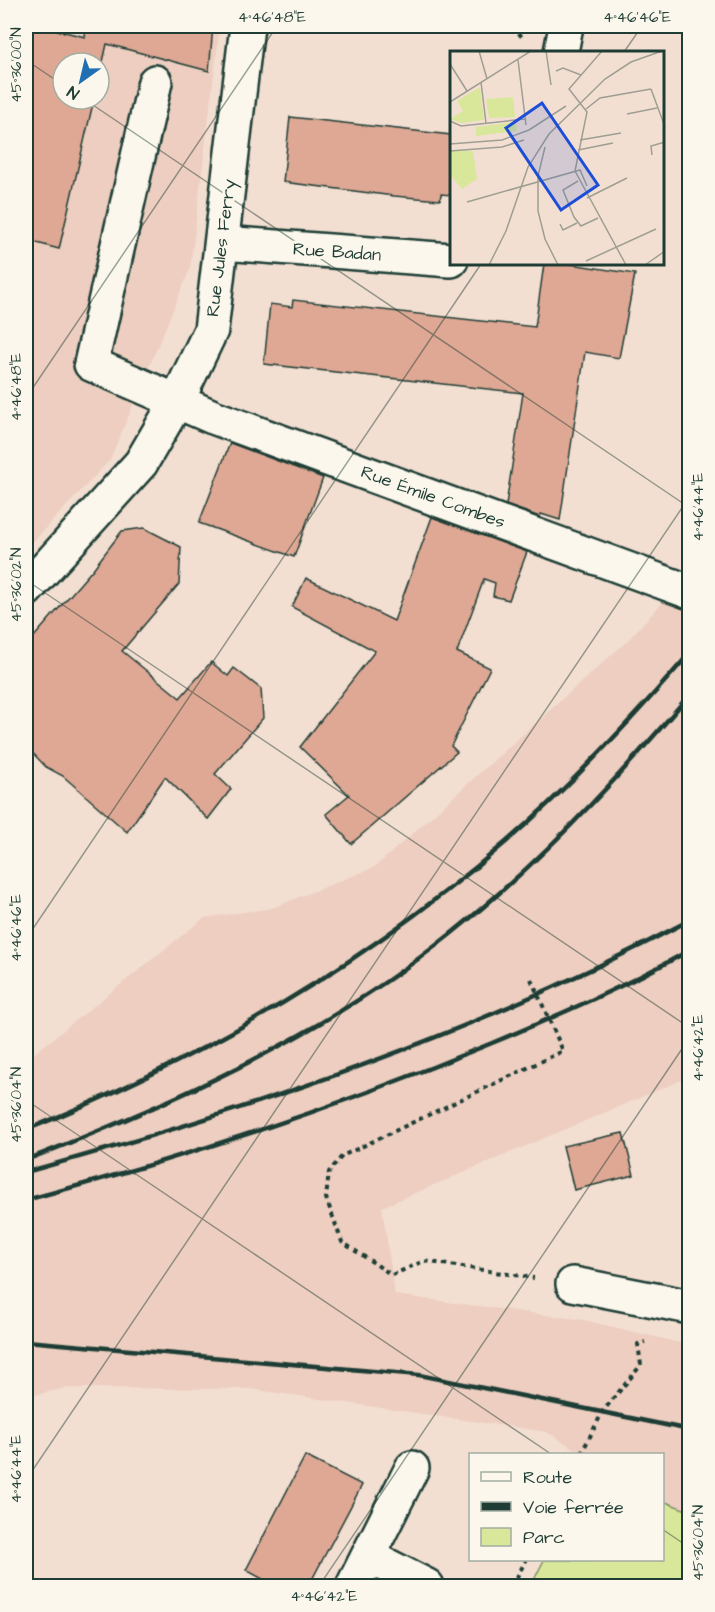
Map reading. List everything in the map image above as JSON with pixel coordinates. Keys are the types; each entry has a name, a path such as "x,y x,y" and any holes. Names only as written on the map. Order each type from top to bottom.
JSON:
{"street":[{"name":"Rue Jules Ferry","path":"26,590 141,463 177,401 211,330 247,26"},
{"path":"561,51 566,26"},
{"name":"Rue Émile Combes","path":"155,82 91,364 177,401 690,592"},
{"name":"Rue Badan","path":"223,243 450,260"},
{"path":"573,1284 690,1308"},
{"path":"353,1587 412,1468"},
{"path":"368,1556 427,1587"}],"path":[{"path":"531,978 563,1051 342,1156 330,1172 326,1198 342,1242 392,1275 424,1261 573,1284"},
{"path":"581,1453 603,1412 641,1365 638,1344 648,1340"},
{"path":"512,1587 525,1561"}],"shaded area":[{"path":"26,26 220,26 190,269 110,460 26,549"},
{"path":"689,574 689,1077 382,1207 395,1295 584,1320 689,1345 689,1512 664,1503 664,1453 581,1453 547,1432 250,1389 66,1388 26,1397 26,1060 204,918 272,908 375,867 626,642"}],"green space":[{"path":"664,1501 689,1511 689,1586 531,1586 544,1561 664,1561"}],"building":[{"path":"26,26 41,26 85,37 86,26 213,26 209,71 107,44 105,51 51,51 51,111 91,111 59,249 26,240"},
{"path":"290,117 450,135 450,195 441,194 440,200 283,182"},
{"path":"544,266 584,266 635,274 619,358 585,352 560,520 541,514 540,517 506,505 523,393 264,364 270,304 292,307 293,300 535,327"},
{"path":"230,443 323,478 294,557 199,523"},
{"path":"432,517 527,552 509,600 493,596 495,583 484,579 457,652 490,668 451,746 457,752 351,844 326,814 349,795 300,747 375,651 292,607 306,578 394,621"},
{"path":"144,528 181,547 179,584 122,651 180,698 211,662 228,676 234,668 261,689 263,718 215,774 231,789 208,819 165,777 127,832 63,776 46,767 26,746 26,646 93,569 122,531"},
{"path":"623,1133 634,1175 574,1190 563,1146"},
{"path":"305,1456 362,1485 308,1587 278,1587 246,1570"}],"railway":[{"path":"26,1130 91,1103 217,1041 337,969 395,929 506,842 554,798 601,751 690,653"},
{"path":"26,1160 212,1081 302,1034 387,981 429,951 510,884 585,811 690,694"},
{"path":"26,1172 197,1122 365,1064 529,998 690,920"},
{"path":"26,1200 144,1167 378,1088 567,1011 690,950"},
{"path":"26,1341 419,1375 690,1430"}]}
